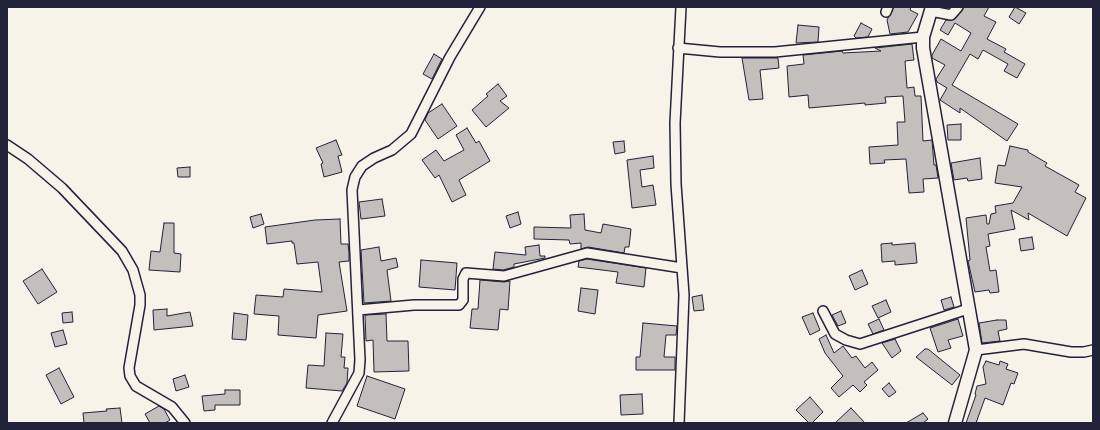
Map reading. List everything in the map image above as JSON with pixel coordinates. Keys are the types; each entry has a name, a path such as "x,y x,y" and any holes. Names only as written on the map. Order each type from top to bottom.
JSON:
{"street":[{"path":"332,423 359,373 360,360 352,190 355,177 362,166 374,158 392,150 411,134 450,57 480,7"},
{"path":"679,423 684,295 676,184 675,130 681,7"},
{"path":"956,423 976,350 930,94 923,37 932,9 951,15 958,7"},
{"path":"678,48 720,52 775,52 923,37"},
{"path":"7,145 28,159 62,188 122,251 133,270 140,295 140,305 129,368 130,376 136,386 172,407 185,423"},
{"path":"358,310 414,305 459,305 463,300 463,279 466,273 504,276 587,253 682,268"},
{"path":"823,310 836,334 846,340 860,344 968,309"},
{"path":"976,350 1024,344 1071,352 1093,350"}],"building":[{"path":"894,7 911,7 910,10 918,14 908,32 890,34 887,20"},
{"path":"964,7 989,7 984,16 996,22 987,39 1006,49 1004,52 1025,64 1017,78 1004,71 1008,64 983,50 978,59 970,54 952,85 1018,124 1007,141 960,108 960,113 940,100 947,88 937,82 936,79 945,65 932,58 932,55 941,39 961,51 971,33 955,23 948,35 940,30 946,20 955,19"},
{"path":"1015,7 1026,13 1019,24 1009,17"},
{"path":"861,23 872,29 868,37 856,38 854,36"},
{"path":"798,25 819,27 818,42 796,43"},
{"path":"912,44 914,60 905,61 907,88 914,87 915,96 921,96 923,141 932,140 934,165 936,165 938,178 923,179 924,192 909,193 906,159 884,160 885,163 870,164 869,147 898,145 897,122 905,122 903,96 885,97 886,103 865,105 865,103 809,108 808,95 789,97 787,66 804,64 803,55 842,51 843,53 881,51 875,48"},
{"path":"434,54 442,59 432,79 423,74"},
{"path":"742,58 778,58 779,68 760,70 763,99 749,100"},
{"path":"498,84 507,96 500,101 509,108 486,127 472,110 488,96 486,94"},
{"path":"442,104 457,126 438,139 425,120 428,113"},
{"path":"961,124 961,140 948,140 947,125"},
{"path":"467,128 476,143 479,141 490,161 459,180 466,195 452,202 439,175 435,178 422,160 436,150 444,161 464,150 456,135"},
{"path":"336,140 342,155 338,156 342,172 324,177 321,164 323,163 316,148"},
{"path":"624,141 625,152 615,154 613,142"},
{"path":"1010,146 1028,150 1028,152 1047,163 1045,166 1079,185 1075,192 1086,198 1067,236 1028,213 1029,220 1011,210 1015,229 988,234 990,246 986,247 990,271 996,270 999,292 990,293 989,290 975,292 968,261 970,260 966,218 986,215 987,224 989,224 991,214 996,213 995,206 1013,203 1022,187 995,183 998,165 1005,166"},
{"path":"653,156 654,168 640,170 642,187 653,185 656,205 632,208 627,160"},
{"path":"980,158 982,179 968,181 967,178 954,180 951,163"},
{"path":"190,167 190,177 178,177 177,168"},
{"path":"382,199 385,216 361,219 359,202"},
{"path":"518,212 521,224 510,228 506,216"},
{"path":"261,214 264,224 253,228 250,217"},
{"path":"584,214 585,230 601,233 603,224 631,229 629,247 625,247 624,253 588,247 581,249 581,243 570,244 569,240 534,239 534,227 571,228 570,215"},
{"path":"340,219 341,244 348,244 349,252 349,261 339,262 347,311 318,315 316,338 278,335 279,316 254,314 256,295 283,297 284,289 322,292 318,262 297,264 294,243 292,243 292,241 267,244 265,227 315,220"},
{"path":"164,223 174,223 174,253 181,254 180,272 149,270 151,251 160,252"},
{"path":"1032,237 1034,249 1021,251 1019,239"},
{"path":"892,243 892,245 915,243 917,263 895,265 895,261 882,262 881,244"},
{"path":"539,245 540,256 545,256 545,258 514,264 514,267 503,270 493,269 495,252 526,255 525,247"},
{"path":"379,247 381,261 396,258 398,267 387,270 391,301 364,303 361,250"},
{"path":"587,259 646,268 644,287 616,283 618,272 578,267 579,261"},
{"path":"421,260 457,263 455,290 419,287"},
{"path":"42,269 57,292 38,304 23,281"},
{"path":"862,270 868,284 855,290 849,276"},
{"path":"480,280 510,281 508,310 500,309 498,330 470,328 472,309 478,309"},
{"path":"581,288 598,290 595,314 578,311"},
{"path":"702,295 704,310 694,311 692,297"},
{"path":"951,297 954,307 944,310 941,300"},
{"path":"886,300 891,312 878,318 872,306"},
{"path":"167,309 167,316 190,312 193,326 154,330 153,310"},
{"path":"841,311 846,323 838,326 832,315"},
{"path":"72,312 73,322 63,323 62,313"},
{"path":"234,313 248,315 246,340 232,339"},
{"path":"813,313 820,330 810,335 802,317"},
{"path":"386,314 387,341 408,341 409,371 374,372 373,340 366,341 365,315"},
{"path":"879,319 884,330 873,334 868,324"},
{"path":"958,319 963,336 948,340 951,348 938,352 930,328"},
{"path":"1006,320 1007,329 998,331 1000,341 982,343 979,323"},
{"path":"643,323 677,326 676,335 666,335 664,357 675,357 675,370 636,370 636,357 640,357"},
{"path":"63,330 67,344 55,347 51,333"},
{"path":"326,333 343,334 341,357 345,357 344,368 348,368 347,383 342,391 306,388 308,365 324,366"},
{"path":"826,335 834,353 843,346 852,358 856,356 865,368 872,362 878,370 864,382 867,385 860,392 853,385 839,397 831,388 843,376 825,353 819,339"},
{"path":"895,339 901,351 892,358 882,343"},
{"path":"925,349 928,349 960,375 952,385 916,357"},
{"path":"986,361 999,365 1000,361 1008,364 1006,369 1018,373 1014,384 1011,383 1003,405 985,398 976,423 966,423 976,395 977,386 986,384 983,367"},
{"path":"59,368 74,397 61,404 46,375"},
{"path":"185,375 189,387 176,391 173,379"},
{"path":"367,376 405,389 395,419 357,406"},
{"path":"889,383 896,392 889,397 882,389"},
{"path":"225,390 240,390 240,405 215,405 215,410 204,411 202,396 225,394"},
{"path":"642,394 643,414 621,415 620,395"},
{"path":"810,397 823,412 812,423 809,423 796,410"},
{"path":"159,406 164,409 170,420 165,423 150,423 145,414"},
{"path":"120,408 122,423 84,423 83,413 107,411 106,409"},
{"path":"851,408 865,423 835,423"},
{"path":"923,413 928,419 923,423 906,423"}]}
